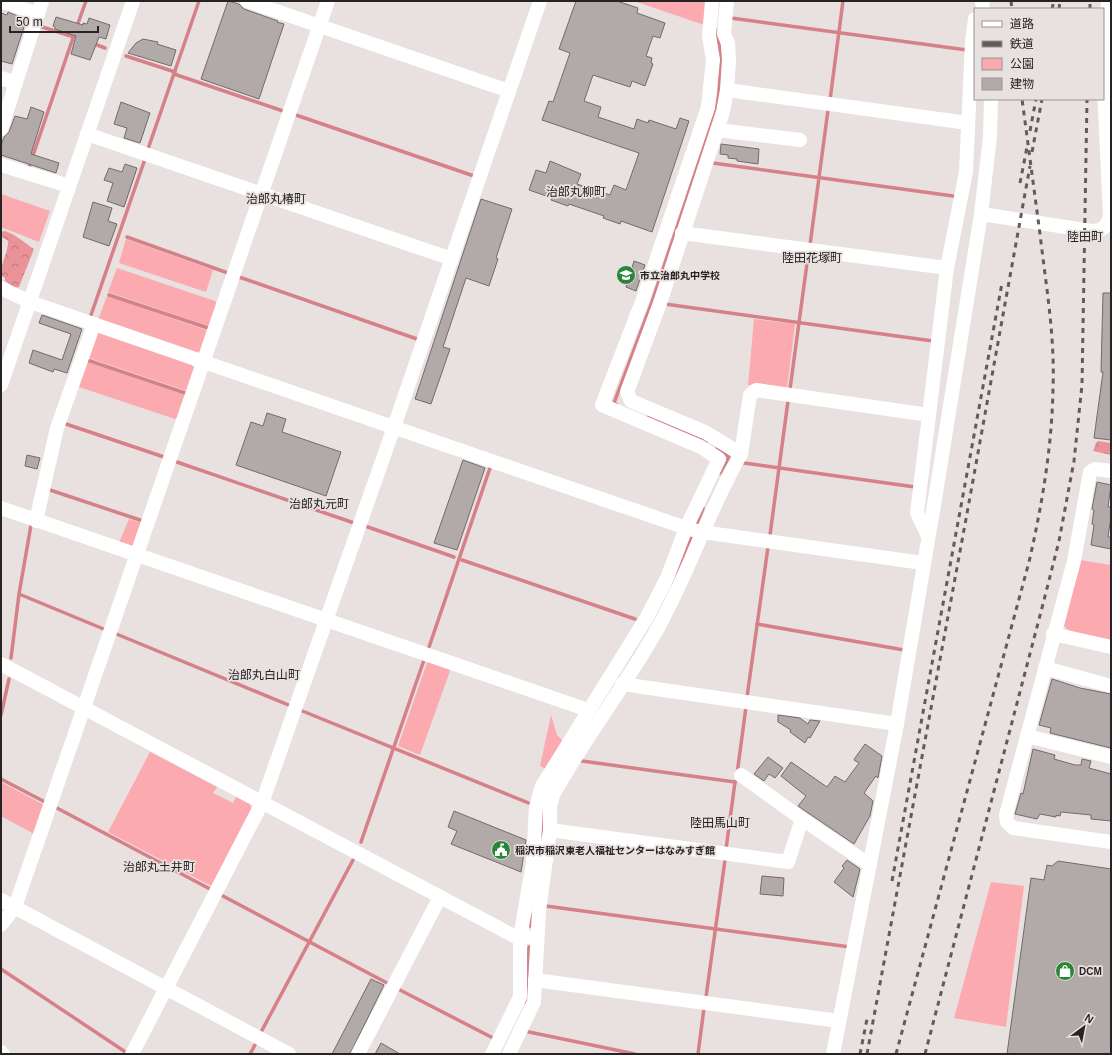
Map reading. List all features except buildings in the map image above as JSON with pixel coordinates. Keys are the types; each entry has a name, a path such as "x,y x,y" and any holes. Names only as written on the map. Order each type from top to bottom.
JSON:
{"street":[{"path":"1,1 40,8 1,129"},
{"path":"1,385 133,1"},
{"path":"247,1 509,91"},
{"path":"1,925 15,907 328,1"},
{"path":"132,1054 262,803 394,427 540,1"},
{"path":"509,1054 534,1002 539,912 550,830 550,807 553,795 658,628 679,588 694,530 719,458 701,447 602,406 643,299 708,106 713,60 709,36 712,1"},
{"path":"728,1 724,34 728,43 729,60 727,90 717,130 660,303 627,392 631,401 705,432 741,454"},
{"path":"1104,80 1108,55 1108,1"},
{"path":"928,536 917,512 947,268 966,172 974,34"},
{"path":"1,78 16,83"},
{"path":"727,90 968,124"},
{"path":"833,1054 897,724 981,214 990,137 991,100"},
{"path":"981,214 1072,229 1098,231 1104,228 1108,223 1110,216 1104,100"},
{"path":"717,130 800,140"},
{"path":"87,134 452,259"},
{"path":"1,164 70,186"},
{"path":"682,233 947,268"},
{"path":"1,288 30,302 694,530 923,562"},
{"path":"36,520 57,428 94,324"},
{"path":"492,1054 520,997 520,938 533,862 536,807 542,786 588,710 647,618 667,578 694,530 741,454 750,395 756,390 929,415"},
{"path":"1111,471 1095,469 1090,472 1074,561 1053,634 1006,815 1007,822 1013,828 1111,842"},
{"path":"1,508 588,710"},
{"path":"1053,634 1111,647"},
{"path":"1,664 520,938 537,937"},
{"path":"1044,668 1111,686"},
{"path":"622,684 897,724"},
{"path":"1027,736 1111,757"},
{"path":"741,775 870,865"},
{"path":"550,830 788,862 802,819"},
{"path":"358,1054 440,897"},
{"path":"1,900 289,1054"},
{"path":"535,980 839,1021"}],"green space":[{"path":"634,1 709,1 707,26"},
{"path":"1,194 50,211 39,242 1,227"},
{"path":"5,231 16,236 34,249 19,287 15,288 5,281 5,278 1,275 8,246 8,241 1,236 1,232"},
{"path":"126,239 213,270 206,292 119,263"},
{"path":"117,268 215,301 218,307 211,327 108,292"},
{"path":"107,296 209,331 203,350 196,354 98,320"},
{"path":"754,319 795,324 787,389 748,385"},
{"path":"95,330 191,364 197,372 190,392 86,357"},
{"path":"84,361 188,396 182,415 175,419 76,386"},
{"path":"1098,441 1111,443 1111,455 1093,451"},
{"path":"129,519 145,524 136,547 118,545"},
{"path":"1080,560 1111,565 1111,642 1069,631 1064,626"},
{"path":"428,660 451,668 420,755 398,746"},
{"path":"551,715 557,735 564,742 547,770 540,766"},
{"path":"150,752 217,787 213,793 233,803 236,797 250,804 252,811 213,887 108,832"},
{"path":"1,782 46,806 36,835 1,816"},
{"path":"991,882 1024,886 1006,1027 954,1018"}],"waterway":[{"path":"77,26 86,1"},
{"path":"148,149 199,1"},
{"path":"830,100 843,1"},
{"path":"731,18 967,50"},
{"path":"39,26 74,37"},
{"path":"616,404 614,403 652,302 716,111 719,93 721,60 717,30"},
{"path":"29,167 75,32"},
{"path":"92,43 105,48"},
{"path":"126,56 175,72"},
{"path":"174,74 283,111"},
{"path":"810,245 828,110"},
{"path":"293,114 474,176"},
{"path":"91,315 145,159"},
{"path":"713,163 953,196"},
{"path":"127,237 228,273"},
{"path":"790,389 808,256"},
{"path":"239,277 417,339"},
{"path":"109,295 208,328"},
{"path":"665,304 933,341"},
{"path":"87,360 185,393"},
{"path":"770,535 788,401"},
{"path":"648,417 706,442"},
{"path":"63,423 164,457"},
{"path":"716,449 729,457 720,473"},
{"path":"174,461 354,523"},
{"path":"744,463 915,487"},
{"path":"428,650 490,468"},
{"path":"47,489 143,521"},
{"path":"695,528 703,508"},
{"path":"11,658 19,594 31,525"},
{"path":"365,526 454,557"},
{"path":"672,583 692,534"},
{"path":"747,697 768,547"},
{"path":"462,560 635,619"},
{"path":"19,594 106,630"},
{"path":"757,624 904,650"},
{"path":"114,633 291,706"},
{"path":"361,842 424,660"},
{"path":"1,715 9,679"},
{"path":"737,774 746,707"},
{"path":"300,710 531,804"},
{"path":"582,761 735,782"},
{"path":"1,779 45,802"},
{"path":"726,849 735,782"},
{"path":"55,807 210,889"},
{"path":"542,836 543,810"},
{"path":"260,1034 353,860"},
{"path":"706,997 725,860"},
{"path":"221,895 387,983"},
{"path":"546,906 850,947"},
{"path":"530,926 531,915"},
{"path":"525,1002 527,998 529,947"},
{"path":"1,969 127,1053"},
{"path":"398,989 493,1038"},
{"path":"698,1054 704,1008"},
{"path":"529,1032 635,1054"},
{"path":"250,1054 256,1043"}],"railway":[{"path":"1011,1 1012,8"},
{"path":"1052,8 1054,1"},
{"path":"1059,8 1060,1"},
{"path":"1090,1 1090,8"},
{"path":"896,1054 1029,562 1042,497 1051,432 1053,349 1040,234 1022,100"},
{"path":"1030,131 1036,100"},
{"path":"1032,152 1042,100"},
{"path":"925,1054 1059,541 1074,461 1082,385 1087,100"},
{"path":"1020,183 1027,147"},
{"path":"867,1054 1030,166"},
{"path":"892,881 1002,283"},
{"path":"860,1054 867,1019"}],"place":[{"name":"市立治郎丸中学校","path":"626,275"},
{"name":"稲沢市稲沢東老人福祉センターはなみすぎ館","path":"501,850"},
{"name":"DCM","path":"1065,971"}],"district":[{"name":"治郎丸柳町","path":"576,192"},
{"name":"治郎丸椿町","path":"276,199"},
{"name":"陸田町","path":"1085,237"},
{"name":"陸田花塚町","path":"812,258"},
{"name":"治郎丸元町","path":"319,504"},
{"name":"治郎丸白山町","path":"264,675"},
{"name":"陸田馬山町","path":"720,823"},
{"name":"治郎丸土井町","path":"159,867"}]}
